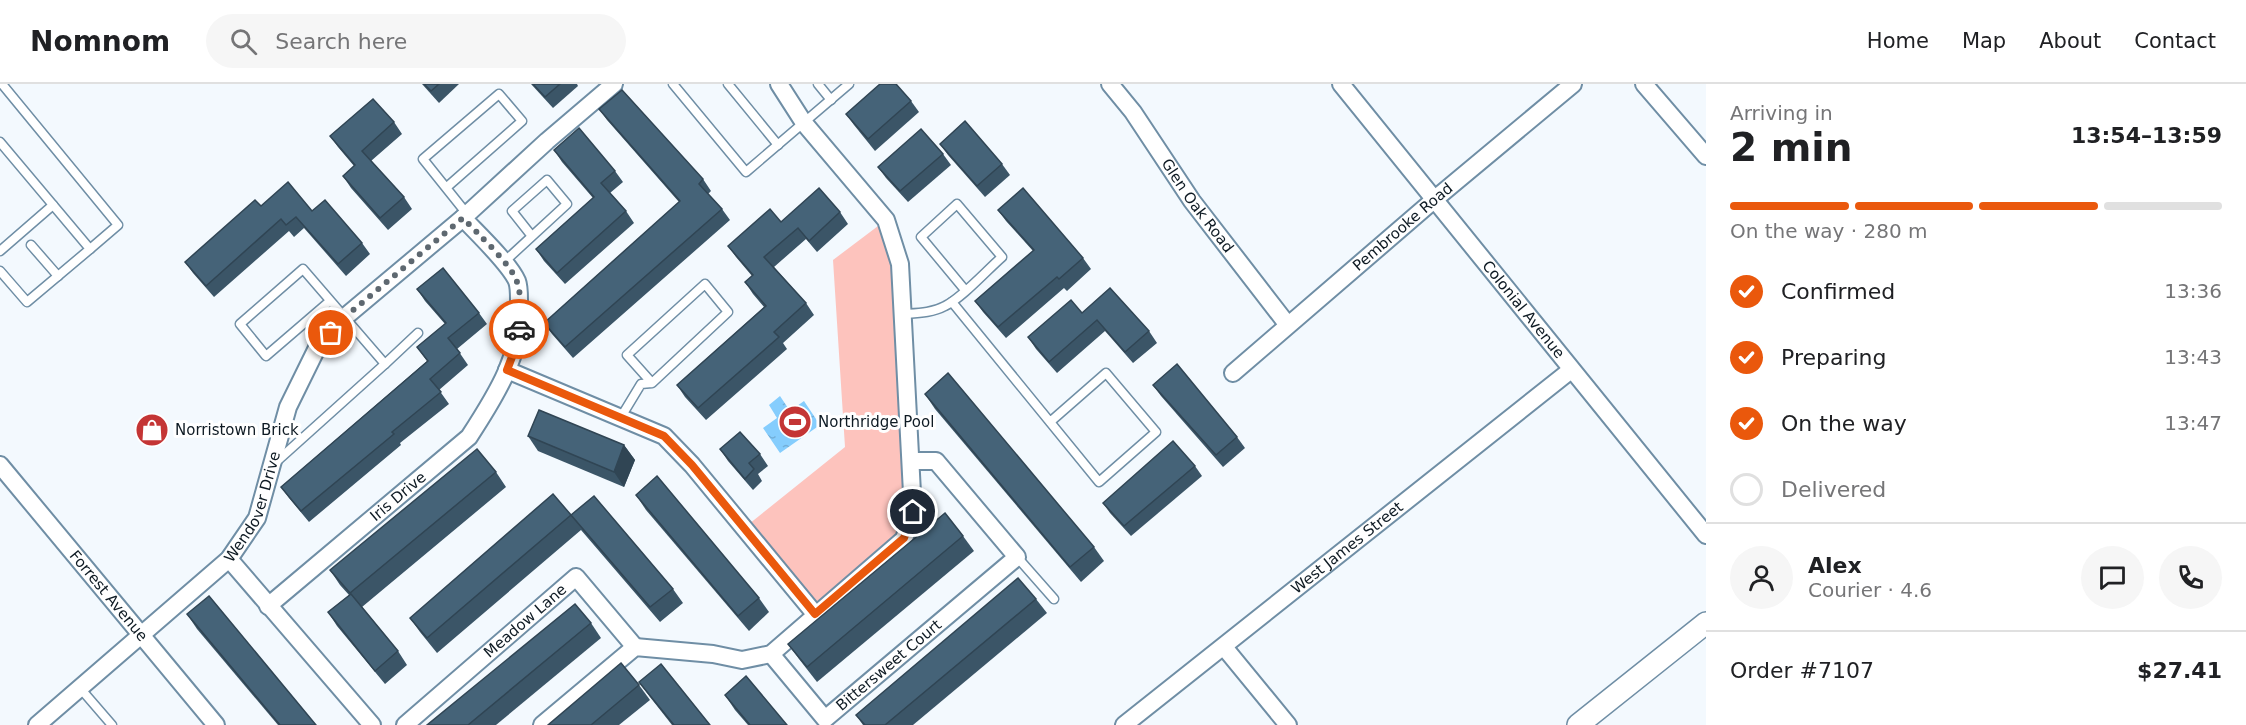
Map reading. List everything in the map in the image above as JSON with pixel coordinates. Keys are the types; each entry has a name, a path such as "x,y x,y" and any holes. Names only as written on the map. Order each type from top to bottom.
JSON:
{"street":[{"name":"Wendover Drive","path":"37,725 229,558 257,518 288,407 317,348 345,317 465,216 614,84"},
{"path":"542,725 635,647 713,654 742,660 771,654 904,538 913,512 900,264 886,220 804,123 779,84"},
{"name":"Glen Oak Road","path":"1110,84 1133,112 1192,201 1287,324"},
{"name":"Colonial Avenue","path":"1341,84 1706,535"},
{"name":"Pembrooke Road","path":"1233,373 1287,324 1573,84"},
{"path":"1644,84 1706,156"},
{"name":"Iris Drive","path":"268,606 470,437 491,404 518,341 520,312 517,282 465,216"},
{"path":"507,370 664,436 692,465 815,614"},
{"name":"West James Street","path":"1124,725 1571,370"},
{"path":"911,461 936,461 1017,557"},
{"name":"Forrest Avenue","path":"0,465 216,725"},
{"name":"Bittersweet Court","path":"771,654 828,722 1017,557"},
{"path":"229,558 372,725"},
{"name":"Meadow Lane","path":"405,725 576,577 635,647"},
{"path":"1578,725 1706,623"},
{"path":"1224,647 1288,725"}],"lane":[{"path":"0,271 27,302 118,225 2,84"},
{"path":"673,84 746,172 849,84"},
{"path":"728,84 778,145"},
{"path":"818,84 831,100"},
{"path":"447,187 522,121 499,94 423,159 447,187 465,216"},
{"path":"0,141 90,249"},
{"path":"503,262 567,204 547,180 512,211 531,235"},
{"path":"903,315 923,313 944,307 952,302 1002,256 957,204 921,237 965,290"},
{"path":"0,251 53,205"},
{"path":"31,245 58,276"},
{"path":"330,301 266,356 240,324 303,269 385,364"},
{"path":"621,417 641,384 652,383 728,312 705,284 627,356 652,383"},
{"path":"952,302 1050,423 1099,482 1156,432 1106,373 1050,423"},
{"path":"273,465 418,333"},
{"path":"1017,557 1054,599"},
{"path":"80,688 112,725"}],"shaded area":[{"path":"886,220 900,264 911,461 904,539 815,614 744,528 845,447 833,260"}],"water":[{"name":"Northridge Pool","path":"780,396 790,411 804,401 820,425 780,453 763,428 777,418 769,405"}],"building":[{"path":"424,84 439,84 431,91"},
{"path":"533,84 560,84 545,97"},
{"path":"880,84 896,84 911,101 868,139 846,114"},
{"path":"622,90 703,179 699,184 722,209 565,347 544,323 680,201 599,109"},
{"path":"373,99 394,122 362,151 404,197 380,218 343,176 355,165 330,136"},
{"path":"965,121 1002,164 977,186 940,144"},
{"path":"579,128 615,171 601,183 626,211 557,273 536,249 594,197 554,150"},
{"path":"921,129 943,154 900,191 878,167"},
{"path":"288,182 312,211 325,200 362,243 338,264 296,217 286,225 281,219 206,286 185,262 255,200 261,206"},
{"path":"819,188 840,212 809,241 798,228 764,257 806,303 774,332 779,337 698,408 677,385 766,306 745,282 753,275 728,246 770,209 781,222"},
{"path":"1023,188 1083,258 998,327 975,301 1034,250 998,210"},
{"path":"443,268 479,313 448,338 460,353 430,379 441,392 301,511 281,487 428,361 417,347 446,323 417,289"},
{"path":"1110,288 1149,331 1125,352 1097,320 1049,362 1028,337 1071,300 1082,313"},
{"path":"1177,364 1237,437 1216,455 1153,385"},
{"path":"948,373 1094,547 1070,567 925,394"},
{"path":"539,410 624,445 614,472 528,436"},
{"path":"740,432 760,454 749,463 754,469 745,479 720,449"},
{"path":"1173,441 1195,466 1124,526 1103,503"},
{"path":"477,449 496,472 350,593 330,570"},
{"path":"657,476 759,598 738,616 636,495"},
{"path":"553,494 571,515 427,638 410,618"},
{"path":"594,496 673,589 650,607 571,515"},
{"path":"945,513 963,536 807,667 788,644"},
{"path":"1018,578 1036,599 885,725 865,725 856,715"},
{"path":"351,594 398,651 375,671 328,612"},
{"path":"209,596 316,725 280,725 187,614"},
{"path":"575,604 591,623 468,725 427,725"},
{"path":"621,663 639,685 591,725 548,725"},
{"path":"661,664 710,725 674,725 639,682"},
{"path":"746,676 787,725 750,725 725,695"}],"way so far":[{"path":"331,333 345,317 463,218 503,262 517,282 519,329"}],"place":[{"name":"Northridge Pool","path":"795,422"},
{"name":"Norristown Brick","path":"152,430"}],"route":[{"path":"519,329 518,341 507,370 664,436 692,465 815,614 904,538 913,512"}]}
